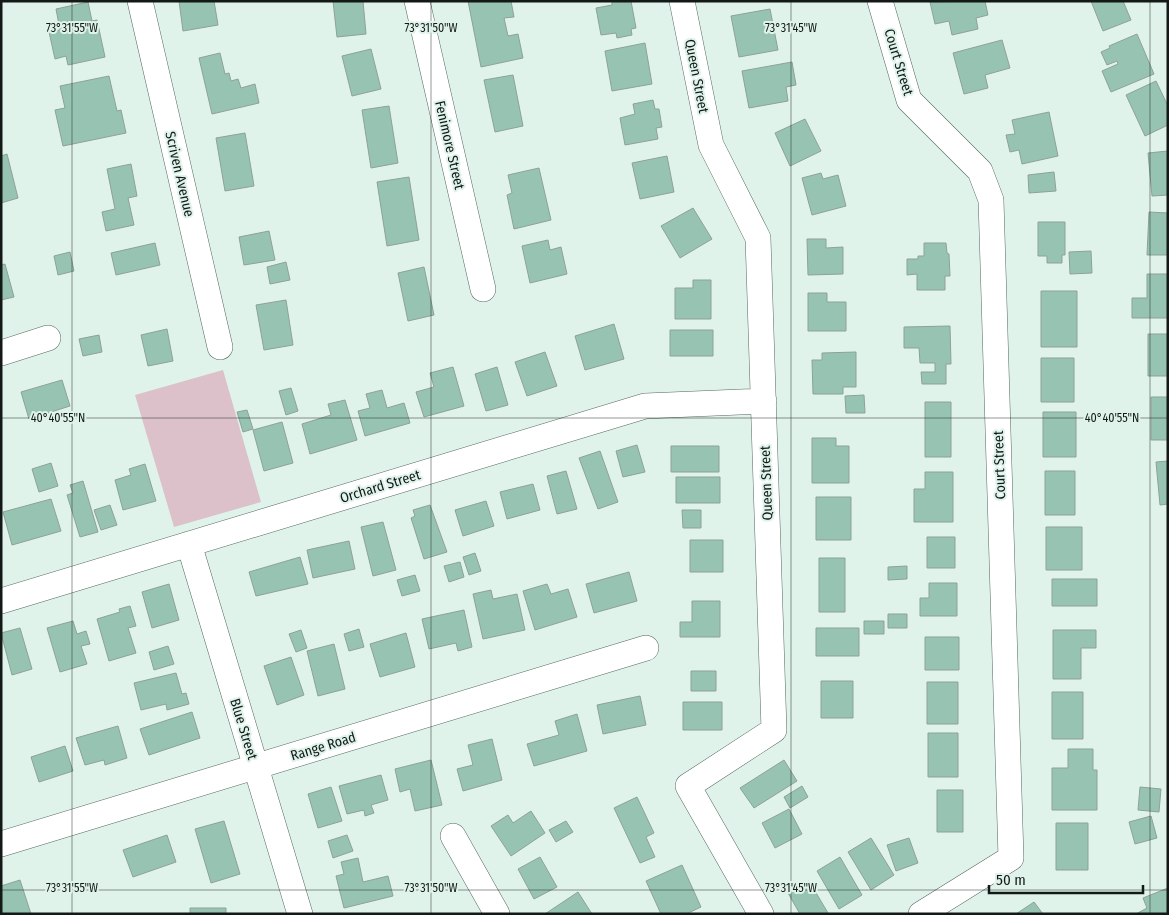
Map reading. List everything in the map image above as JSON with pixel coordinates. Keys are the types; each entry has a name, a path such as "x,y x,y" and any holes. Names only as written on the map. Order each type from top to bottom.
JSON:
{"street":[{"name":"Scriven Avenue","path":"140,1 220,347"},
{"name":"Fenimore Street","path":"418,1 483,289"},
{"name":"Queen Street","path":"682,1 711,145 758,238 774,730 688,786 761,914"},
{"name":"Court Street","path":"880,1 909,100 980,171 991,200 1010,858 921,914"},
{"path":"1,353 48,338"},
{"name":"Orchard Street","path":"1,601 645,406 764,401"},
{"name":"Blue Street","path":"189,544 300,914"},
{"name":"Range Road","path":"1,844 646,648"},
{"path":"453,836 497,914"}],"shaded area":[{"path":"223,370 261,502 174,527 135,395"}],"building":[{"path":"179,1 214,1 218,25 183,31"},
{"path":"333,1 363,1 366,34 337,37"},
{"path":"468,1 511,1 514,17 504,18 508,36 518,34 523,58 481,67"},
{"path":"612,1 631,1 636,28 631,29 632,35 617,38 616,33 601,35 596,8 612,5"},
{"path":"985,1 988,15 976,18 978,29 952,35 949,21 935,24 930,2"},
{"path":"1091,1 1123,1 1131,20 1103,31"},
{"path":"88,2 92,21 97,20 105,57 68,65 66,56 55,59 49,32 60,30 56,9"},
{"path":"770,9 778,50 739,57 731,16"},
{"path":"1137,34 1154,74 1111,92 1102,71 1118,64 1117,61 1107,65 1101,52 1110,48 1109,46"},
{"path":"1002,40 1010,68 985,75 988,88 964,94 953,53"},
{"path":"645,43 652,84 612,91 605,51"},
{"path":"371,49 381,89 352,96 342,56"},
{"path":"220,53 225,74 229,73 231,81 238,79 241,88 255,84 259,103 212,114 199,58"},
{"path":"792,62 796,85 786,87 788,101 749,108 742,71"},
{"path":"513,75 523,126 495,132 484,80"},
{"path":"109,76 117,111 121,110 126,133 63,146 55,110 65,108 60,86"},
{"path":"1156,81 1168,106 1168,125 1145,136 1126,95"},
{"path":"653,100 655,109 659,109 662,127 656,128 658,139 625,145 620,118 635,114 633,104"},
{"path":"389,106 398,163 371,168 362,110"},
{"path":"1049,112 1058,156 1022,164 1019,150 1010,152 1006,135 1015,134 1012,120"},
{"path":"805,119 821,151 790,166 775,133"},
{"path":"245,133 254,186 225,191 216,138"},
{"path":"1168,151 1168,195 1152,196 1148,153"},
{"path":"7,154 18,198 1,203 1,156"},
{"path":"667,156 674,192 640,199 632,163"},
{"path":"131,164 137,196 128,198 134,225 106,231 102,212 115,209 107,169"},
{"path":"539,168 551,220 514,229 507,195 512,193 508,175"},
{"path":"1054,172 1056,191 1029,193 1028,175"},
{"path":"821,173 823,179 838,175 846,206 812,215 802,178"},
{"path":"409,177 419,240 387,246 377,182"},
{"path":"693,208 712,239 680,258 661,226"},
{"path":"1149,212 1168,213 1168,255 1147,255"},
{"path":"1038,222 1065,222 1065,255 1062,255 1062,263 1047,263 1047,256 1038,256"},
{"path":"269,231 275,260 244,265 239,237"},
{"path":"807,239 826,239 826,248 843,247 843,274 808,275"},
{"path":"548,240 550,250 561,247 567,274 530,283 522,246"},
{"path":"155,243 160,265 116,275 111,253"},
{"path":"924,243 946,243 947,253 949,254 950,276 945,276 945,290 917,290 917,274 907,275 907,259 918,259 918,256 924,256"},
{"path":"1091,251 1092,273 1070,274 1069,252"},
{"path":"70,252 74,271 58,275 54,256"},
{"path":"286,262 290,280 270,284 267,267"},
{"path":"5,264 14,297 1,300 1,265"},
{"path":"424,267 434,315 408,321 398,273"},
{"path":"1147,274 1168,274 1168,318 1132,318 1132,298 1147,298"},
{"path":"693,280 711,280 711,319 675,319 675,288 693,288"},
{"path":"1041,291 1077,291 1077,347 1041,347"},
{"path":"808,293 827,293 827,302 846,302 846,331 808,331"},
{"path":"286,300 293,345 264,350 256,305"},
{"path":"614,324 624,359 585,370 575,336"},
{"path":"950,326 951,364 946,364 946,384 922,384 921,372 935,372 935,363 920,363 919,348 904,348 904,327"},
{"path":"167,329 173,361 148,366 141,335"},
{"path":"670,330 713,330 713,356 670,356"},
{"path":"1148,334 1168,334 1168,376 1148,376"},
{"path":"99,335 102,352 83,356 79,339"},
{"path":"545,352 557,386 527,396 515,362"},
{"path":"856,352 856,387 843,387 843,394 813,394 812,360 822,360 822,353"},
{"path":"1041,358 1074,358 1074,402 1041,402"},
{"path":"453,367 464,406 424,417 416,392 434,387 430,373"},
{"path":"497,367 508,405 486,411 475,374"},
{"path":"62,380 70,406 29,419 21,392"},
{"path":"291,388 298,411 286,415 279,391"},
{"path":"382,390 387,408 404,403 410,423 365,436 358,411 370,408 366,394"},
{"path":"864,395 865,413 846,413 845,396"},
{"path":"1151,397 1168,397 1168,440 1151,440"},
{"path":"345,400 357,440 310,454 302,424 331,415 328,404"},
{"path":"925,402 951,402 951,457 925,457"},
{"path":"247,410 253,429 243,432 237,412"},
{"path":"1043,412 1076,412 1076,457 1043,457"},
{"path":"282,422 293,463 264,471 253,430"},
{"path":"812,438 836,438 836,446 849,446 849,483 812,483"},
{"path":"637,445 645,472 623,477 616,451"},
{"path":"671,446 719,446 719,472 671,472"},
{"path":"600,451 618,502 598,509 579,458"},
{"path":"1168,461 1168,504 1160,505 1156,462"},
{"path":"51,463 58,486 39,492 32,469"},
{"path":"145,464 156,501 123,510 115,480 131,475 129,469"},
{"path":"566,471 577,509 557,514 547,476"},
{"path":"1045,471 1075,471 1075,515 1045,515"},
{"path":"925,472 953,472 953,522 914,522 914,489 925,489"},
{"path":"676,477 720,477 720,503 676,503"},
{"path":"83,481 98,532 80,537 67,495 73,493 70,485"},
{"path":"533,484 540,510 507,519 500,492"},
{"path":"816,497 851,497 851,540 816,540"},
{"path":"51,499 61,531 12,545 3,512"},
{"path":"486,501 494,526 463,536 455,510"},
{"path":"110,505 117,525 101,530 94,510"},
{"path":"430,505 447,552 424,559 411,518 415,516 413,510"},
{"path":"682,510 701,510 701,528 683,528"},
{"path":"383,522 396,570 373,576 361,527"},
{"path":"1046,527 1082,527 1082,570 1046,570"},
{"path":"927,537 955,537 955,568 927,568"},
{"path":"690,540 723,540 723,572 690,572"},
{"path":"349,541 355,569 313,578 307,550"},
{"path":"475,553 481,571 469,575 463,557"},
{"path":"300,557 308,584 256,596 249,572"},
{"path":"819,558 845,558 845,612 819,612"},
{"path":"460,562 464,577 449,582 444,566"},
{"path":"907,566 907,579 888,580 888,567"},
{"path":"629,572 637,601 594,613 586,584"},
{"path":"415,575 420,591 402,596 397,580"},
{"path":"1052,579 1097,579 1097,606 1052,606"},
{"path":"929,583 957,583 957,616 920,616 920,598 929,598"},
{"path":"169,584 179,620 152,628 142,592"},
{"path":"547,584 551,594 568,589 577,617 535,630 523,591"},
{"path":"491,590 493,599 517,594 525,630 483,639 473,594"},
{"path":"692,601 720,601 720,637 680,637 680,622 692,622"},
{"path":"130,606 136,626 128,628 136,653 109,661 97,619 120,612 119,609"},
{"path":"464,610 472,647 458,651 456,643 429,649 422,619"},
{"path":"888,614 907,614 907,628 888,628"},
{"path":"73,621 77,634 86,631 90,644 81,646 87,664 60,672 47,628"},
{"path":"864,621 884,621 884,634 864,634"},
{"path":"20,628 32,669 12,675 1,633"},
{"path":"816,628 859,628 859,656 816,656"},
{"path":"359,629 364,647 349,651 344,634"},
{"path":"301,630 307,648 296,652 289,634"},
{"path":"1053,630 1096,630 1096,648 1081,648 1081,679 1053,679"},
{"path":"406,633 415,667 380,677 370,644"},
{"path":"925,637 959,637 959,670 925,670"},
{"path":"334,644 345,689 318,696 307,651"},
{"path":"168,646 174,664 154,670 149,652"},
{"path":"291,657 304,695 277,705 264,666"},
{"path":"691,671 716,671 716,691 691,691"},
{"path":"176,673 182,694 186,693 189,704 167,710 166,704 141,710 134,683"},
{"path":"821,681 853,681 853,718 821,718"},
{"path":"927,682 958,682 958,724 927,724"},
{"path":"1052,692 1083,692 1083,739 1052,739"},
{"path":"640,696 646,725 603,734 597,705"},
{"path":"683,702 722,702 722,730 683,730"},
{"path":"192,712 200,738 149,755 140,729"},
{"path":"577,714 587,751 534,766 527,744 559,735 555,721"},
{"path":"118,726 127,758 105,765 104,760 85,765 76,738"},
{"path":"928,733 958,733 958,777 928,777"},
{"path":"492,739 502,780 463,791 457,769 473,765 468,745"},
{"path":"65,746 73,771 39,782 31,757"},
{"path":"1068,749 1093,749 1093,770 1097,770 1097,810 1052,810 1052,768 1068,768"},
{"path":"431,760 442,805 415,811 410,789 400,792 395,769"},
{"path":"784,760 797,781 754,808 740,788"},
{"path":"381,775 388,800 371,805 374,813 365,816 364,810 347,814 339,786"},
{"path":"802,786 808,797 790,808 784,797"},
{"path":"331,787 342,821 318,828 308,794"},
{"path":"1140,787 1161,789 1159,812 1138,810"},
{"path":"937,790 963,790 963,832 937,832"},
{"path":"637,797 654,833 646,837 655,857 640,863 614,808"},
{"path":"789,809 802,834 775,848 762,823"},
{"path":"531,811 545,833 511,856 491,826 508,815 513,823"},
{"path":"1151,816 1157,838 1135,844 1129,822"},
{"path":"224,821 240,874 211,883 195,829"},
{"path":"566,821 573,832 556,842 549,830"},
{"path":"1056,823 1088,823 1088,870 1056,870"},
{"path":"167,835 176,862 133,877 123,850"},
{"path":"347,835 353,851 333,858 328,841"},
{"path":"871,838 894,875 871,890 848,852"},
{"path":"909,838 918,863 896,871 887,845"},
{"path":"540,857 557,887 534,899 518,869"},
{"path":"840,857 862,895 839,909 817,871"},
{"path":"358,858 363,882 388,876 393,896 344,908 336,876 344,874 341,862"},
{"path":"682,865 701,907 686,914 661,914 646,881"},
{"path":"20,880 31,914 1,914 1,886"},
{"path":"809,881 828,913 800,914 788,893"},
{"path":"1168,888 1168,914 1136,914 1147,908 1143,898"},
{"path":"578,892 592,914 545,914"},
{"path":"1034,902 1043,914 1016,914"},
{"path":"190,908 226,908 226,914 190,914"}]}
